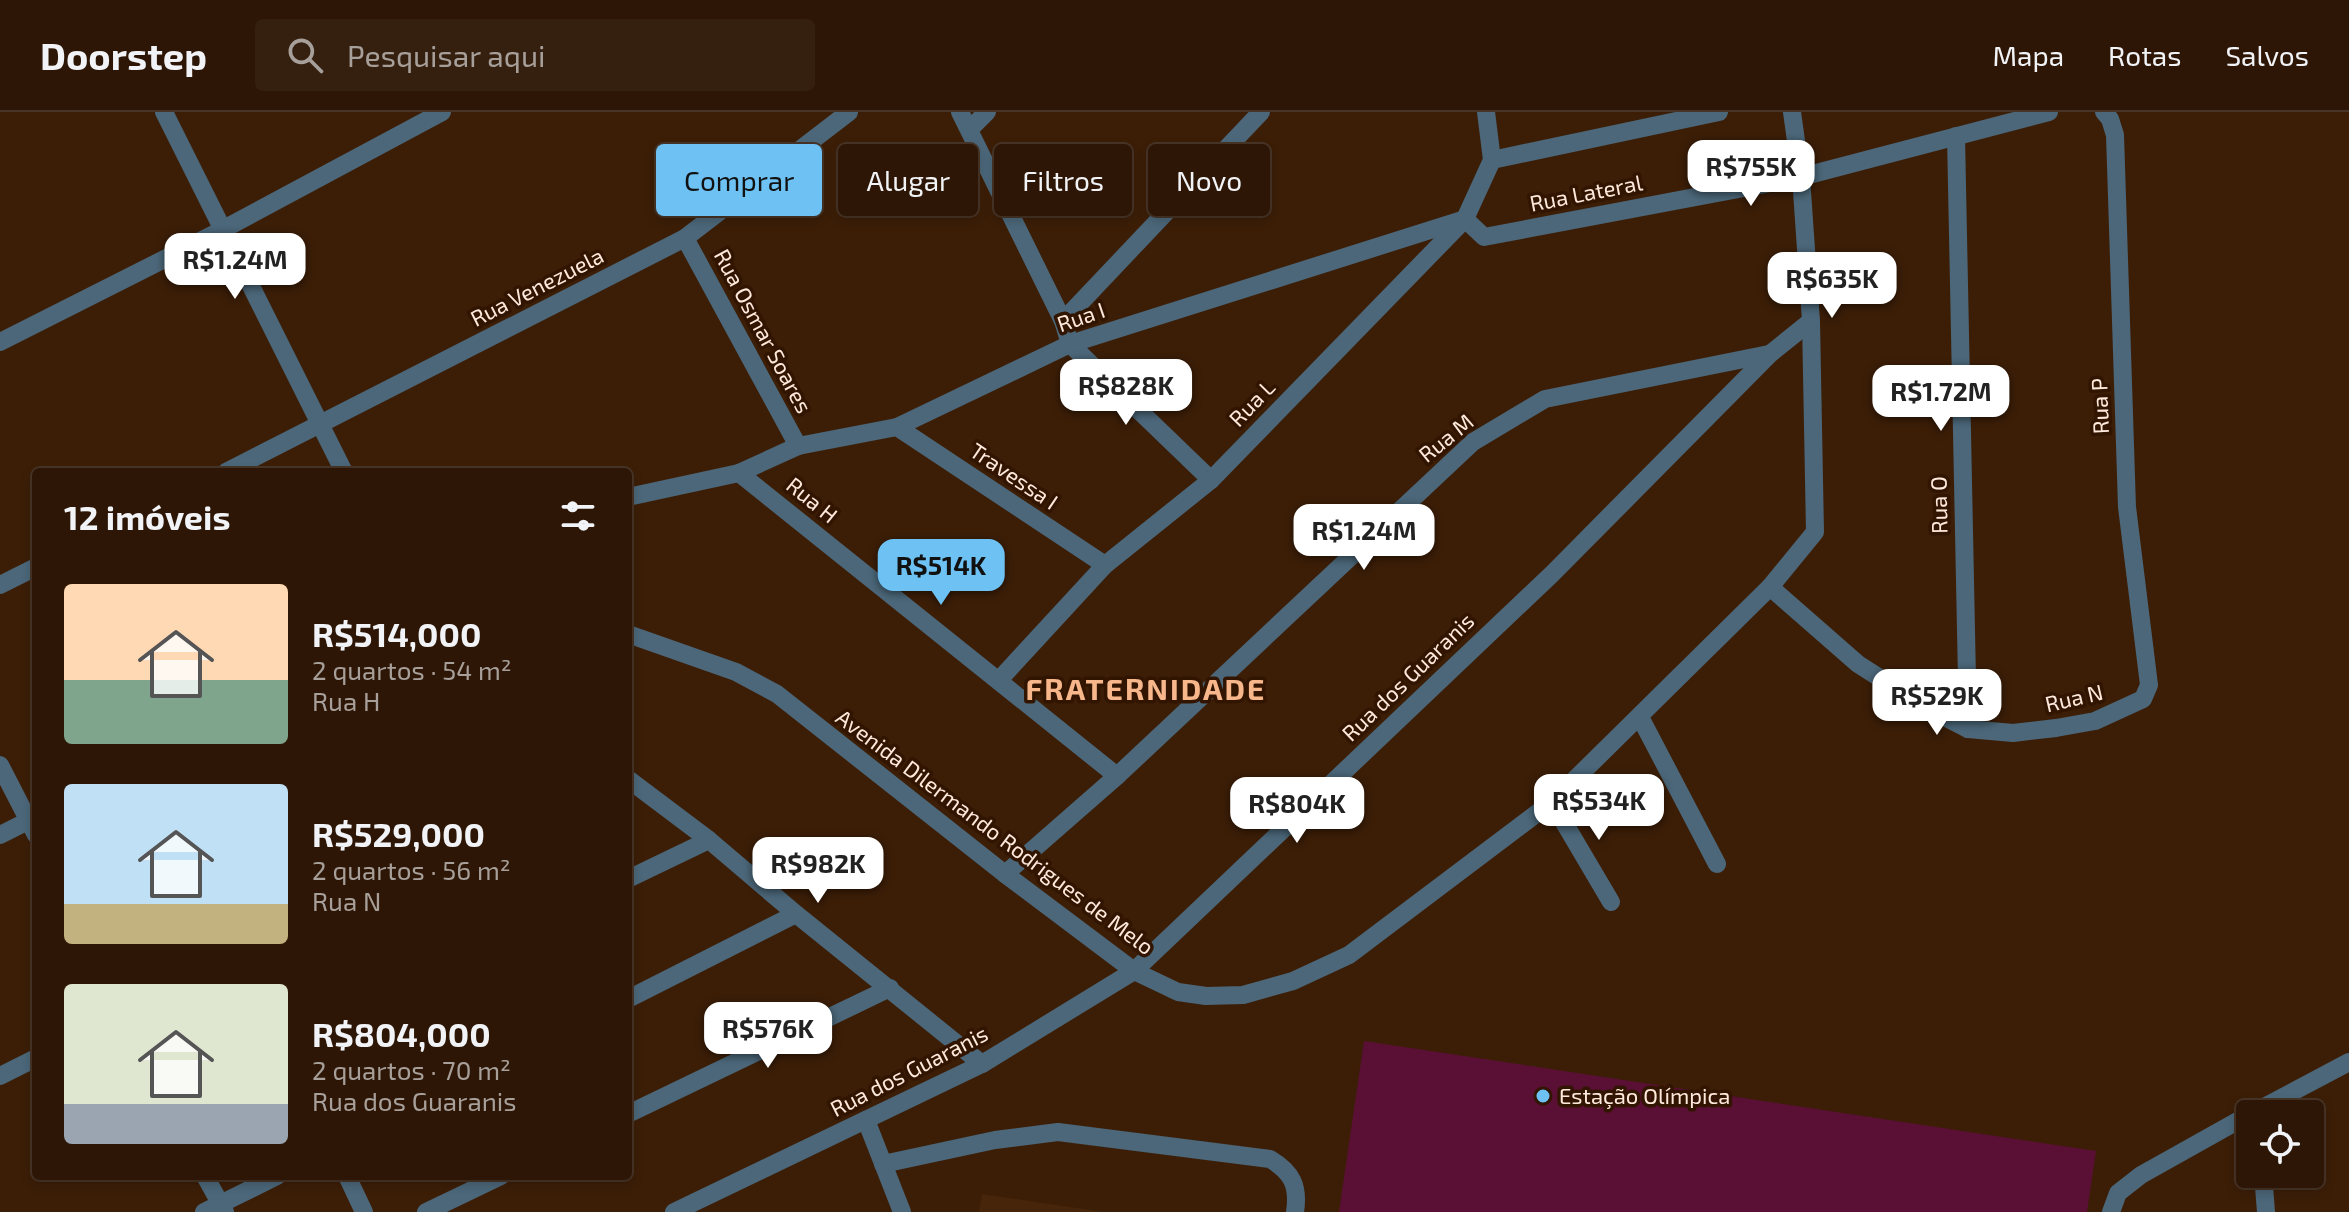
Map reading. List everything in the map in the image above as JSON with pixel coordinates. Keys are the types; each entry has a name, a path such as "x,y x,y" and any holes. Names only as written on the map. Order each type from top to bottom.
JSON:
{"street":[{"path":"164,112 342,468"},
{"path":"0,342 222,230 442,112"},
{"path":"960,112 1063,321 1070,344 1211,480"},
{"path":"970,129 987,112"},
{"path":"1063,321 1261,112"},
{"path":"1486,112 1492,160 1709,113"},
{"name":"Avenida Dilermando Rodrigues de Melo","path":"632,635 736,672 777,694 1005,874 1134,971 1178,992 1206,996 1243,995 1293,981 1349,955 1552,802 1770,587 1815,532 1811,321 1801,177 1792,112"},
{"name":"Rua Lateral","path":"1465,219 1484,237 1801,177 2049,112"},
{"name":"Rua P","path":"2104,112 2115,135 2127,507 2149,685 2143,699"},
{"name":"Rua Venezuela","path":"234,468 685,238 845,113"},
{"name":"Rua O","path":"1956,136 1968,729"},
{"name":"Rua L","path":"999,680 1105,565 1211,480 1465,219 1492,160"},
{"name":"Rua I","path":"632,496 739,473 798,446 897,427 1070,344 1465,219"},
{"name":"Rua Osmar Soares","path":"685,238 798,446"},
{"name":"Rua dos Guaranis","path":"674,1212 982,1064 1134,971 1552,574 1770,354 1811,321"},
{"name":"Rua M","path":"1005,874 1117,776 1473,442 1545,399 1770,354"},
{"name":"Travessa I","path":"897,427 1105,565"},
{"name":"Rua H","path":"739,473 1117,776"},
{"path":"0,585 32,569"},
{"name":"Rua N","path":"1770,587 1858,664 1925,707 1968,729 2013,733 2056,728 2095,721 2143,699"},
{"path":"1640,717 1717,864"},
{"path":"0,765 32,821"},
{"path":"632,782 709,840 982,1064"},
{"path":"1552,802 1611,902"},
{"path":"0,835 32,825"},
{"path":"632,877 709,840"},
{"path":"632,997 796,914"},
{"path":"632,1112 890,988"},
{"path":"0,1076 32,1060"},
{"path":"2278,1100 2349,1062"},
{"path":"866,1120 902,1212"},
{"path":"2111,1212 2118,1193 2141,1175 2236,1123"},
{"path":"883,1164 995,1140 1058,1132 1270,1159 1287,1169 1295,1188 1295,1212"},
{"path":"206,1180 216,1209 270,1180"},
{"path":"349,1180 364,1212"},
{"path":"426,1212 493,1180"},
{"path":"2264,1188 2266,1212"}],"shaded area":[{"name":"Estação Olímpica","path":"1364,1041 2096,1151 2087,1212 1339,1212"},
{"path":"982,1194 1103,1212 979,1212"}],"place":[{"name":"Estação Olímpica","path":"1543,1096"}],"district":[{"name":"FRATERNIDADE","path":"1146,690"}]}
